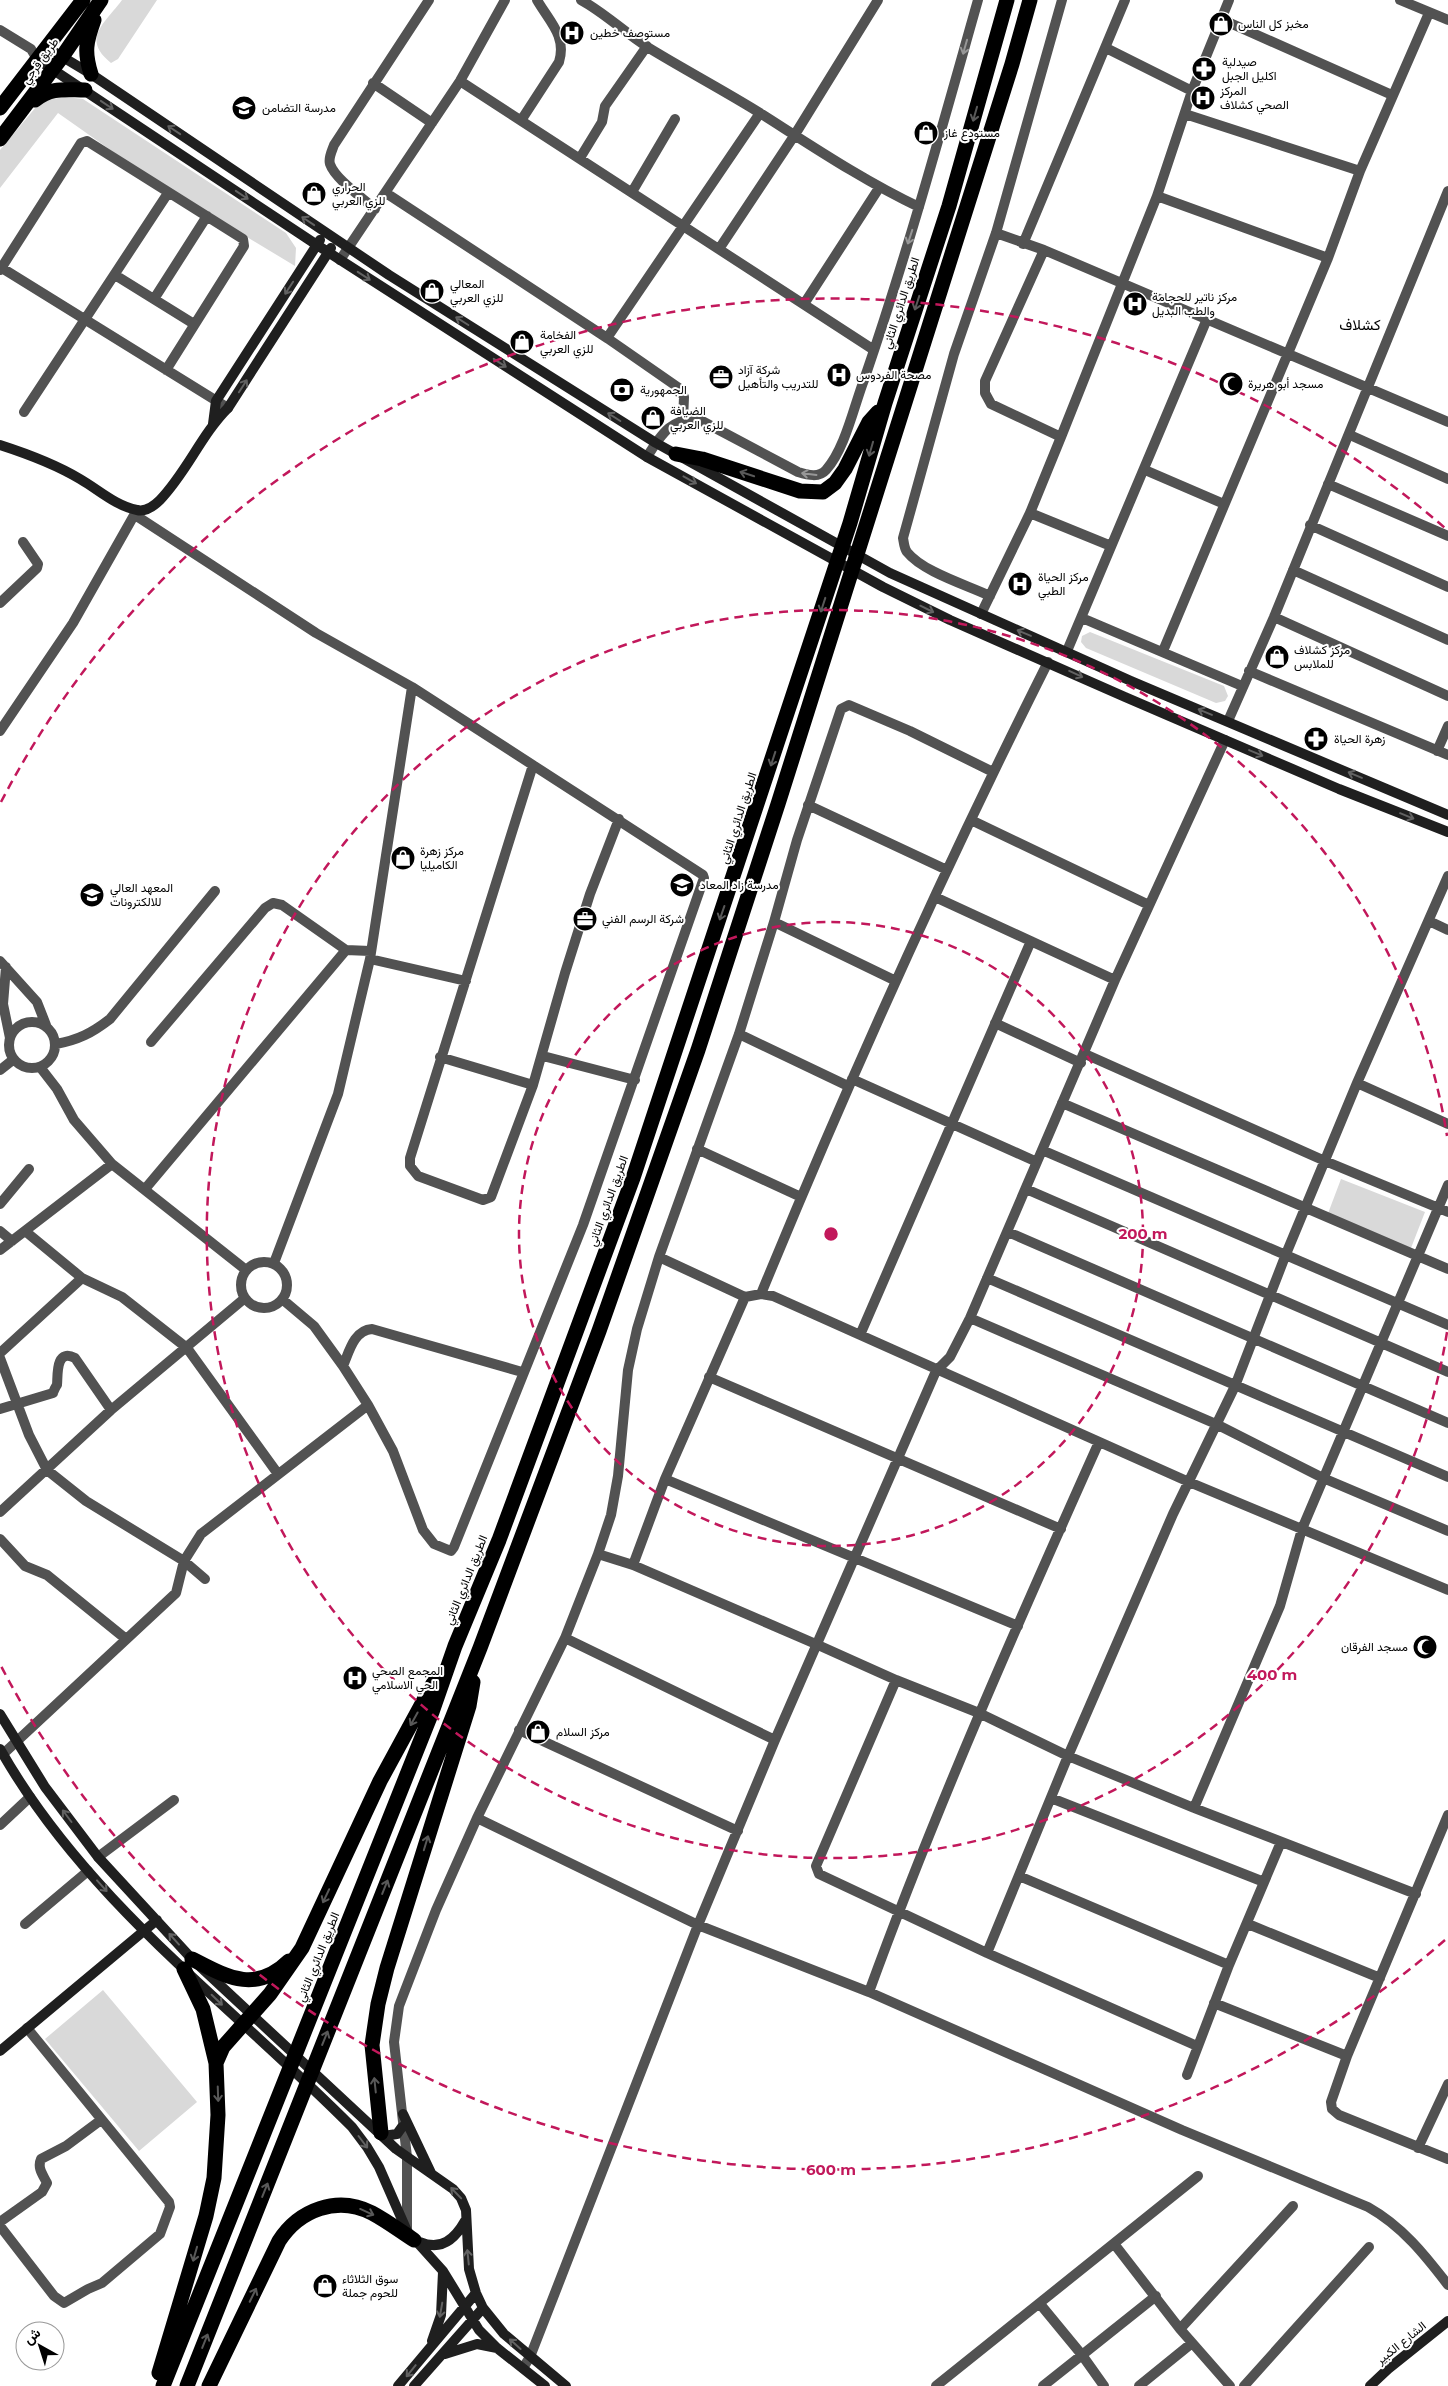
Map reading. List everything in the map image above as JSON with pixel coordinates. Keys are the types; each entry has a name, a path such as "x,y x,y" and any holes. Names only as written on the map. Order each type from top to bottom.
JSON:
{"highway":[{"name":"طريق قرجي","path":"0,108 38,52 83,0"},
{"name":"الطريق الدائري الثاني","path":"163,2386 428,1722 455,1646 499,1540 633,1178 847,532 885,403 949,206 1007,0"},
{"path":"188,2386 480,1648 599,1331 698,1050 870,519 1012,64 1030,0"},
{"name":"طريق قرجي","path":"0,139 62,57 100,1"},
{"path":"91,74 86,59 86,45 100,1"},
{"path":"24,108 49,90 59,88 85,90"},
{"path":"676,454 702,459 800,491 823,492 835,483 869,422 885,403"},
{"path":"216,2063 223,2047 256,2017 302,1948 380,1781 455,1646"},
{"path":"382,2135 372,2045 378,2004 387,1968 469,1706 480,1648"},
{"path":"188,1964 234,1980 252,1981 270,1975 284,1966 302,1948"},
{"path":"155,2386 206,2216 214,2178 218,2115 216,2063 203,2009 188,1964"},
{"path":"209,2386 279,2242 286,2231 302,2216 324,2207 354,2206 372,2213 411,2236"}],"street":[{"path":"375,209 339,178 330,164 330,157 334,145 429,0"},
{"path":"340,260 460,80 504,0"},
{"path":"522,119 559,62 561,53 557,30 537,0"},
{"path":"580,0 594,3 647,46 843,164 878,188 919,208"},
{"path":"719,249 794,136 878,0"},
{"path":"647,457 668,429 683,420 702,421 798,472 809,475 821,474 826,471 838,454 874,350 919,208 978,0"},
{"path":"990,596 923,565 908,553 904,546 903,538 954,354 996,233 1062,0"},
{"path":"1023,244 1126,0"},
{"path":"981,614 1030,513 1061,437 1156,196 1192,91 1228,0"},
{"path":"1400,0 1448,20"},
{"path":"1163,651 1328,258 1360,172 1392,95 1429,13"},
{"path":"1221,19 1392,95"},
{"path":"0,30 38,52 62,57 91,74 325,233 656,443 890,573 1132,681 1448,814"},
{"path":"580,158 602,122 605,106 647,46"},
{"path":"1106,48 1192,91"},
{"path":"38,52 53,69 328,253 647,457 883,587 950,620 1225,740 1448,832"},
{"path":"460,80 874,350"},
{"path":"374,83 432,123"},
{"path":"607,338 760,113"},
{"path":"1184,114 1360,172"},
{"path":"632,192 675,119"},
{"path":"166,370 244,246 243,239 87,141 81,143 1,269 228,408"},
{"path":"804,304 878,188"},
{"path":"1228,722 1242,686 1274,617 1310,525 1350,435 1367,387 1448,191"},
{"path":"24,412 168,193"},
{"path":"386,193 607,338 679,388 684,397 683,420"},
{"path":"1156,196 1328,258"},
{"path":"154,298 207,216"},
{"path":"213,424 216,401 325,233"},
{"path":"996,233 1044,250 1448,422"},
{"path":"0,731 73,623 136,513 147,510 160,500 185,467 213,424 228,408 336,240"},
{"path":"1044,250 985,381 985,393 991,404 1061,437"},
{"path":"115,275 194,324"},
{"path":"1067,651 1145,470 1207,319"},
{"path":"1350,435 1448,479"},
{"path":"0,445 38,458 80,479 136,513 316,633 412,687 703,875 704,878 583,1225 522,1372 454,1547 448,1551 434,1544 423,1530 398,1462 368,1405 314,1326 282,1299"},
{"path":"1145,470 1224,504"},
{"path":"1328,484 1448,536"},
{"path":"1030,513 1111,546"},
{"path":"1310,525 1448,586"},
{"path":"0,603 37,568 38,564 23,542"},
{"path":"1293,570 1448,640"},
{"path":"1274,617 1448,696"},
{"path":"1082,618 1242,686"},
{"path":"761,1294 850,1082 970,820 1048,662"},
{"path":"1249,671 1448,755"},
{"path":"1125,697 1132,681"},
{"path":"274,1263 338,1094 370,955 412,687"},
{"path":"411,2236 407,2157 402,2127 403,2114 394,2042 399,2006 436,1910 477,1818 565,1638 598,1554 611,1515 618,1476 630,1362 637,1329 659,1257 738,1034 774,922 808,805 838,718 844,706 849,705 910,731 993,772"},
{"path":"1437,751 1448,726"},
{"path":"523,2368 530,2357 698,1925 775,1740 936,1371 950,1357 970,1318 1062,1103 1083,1059 1115,980 1225,740"},
{"path":"532,765 410,1158 410,1166 418,1176 484,1200 491,1197 543,1056 567,964 590,894 618,820"},
{"path":"808,805 947,870"},
{"path":"970,820 1149,905"},
{"path":"987,1953 1068,1756 1173,1514 1235,1386 1286,1254 1357,1084 1448,876"},
{"path":"56,1044 76,1041 93,1033 110,1019 214,891"},
{"path":"935,897 1115,980"},
{"path":"151,1042 264,908 273,903 282,906 346,950 466,981"},
{"path":"1429,921 1448,930"},
{"path":"774,922 896,981"},
{"path":"860,1334 953,1126 1031,942"},
{"path":"144,1189 346,950"},
{"path":"3,964 36,1002 46,1025 51,1030 56,1044 52,1058 40,1067 26,1067 14,1059 10,1053 10,1038 3,1004 3,964"},
{"path":"10,1038 18,1026 24,1023 32,1021 46,1025"},
{"path":"996,1023 1448,1212"},
{"path":"738,1034 1037,1162"},
{"path":"543,1056 635,1080"},
{"path":"440,1057 533,1085"},
{"path":"0,1070 14,1059"},
{"path":"40,1067 57,1089 74,1120 112,1164 246,1270"},
{"path":"1357,1084 1448,1124"},
{"path":"1062,1103 1448,1269"},
{"path":"697,1149 801,1197"},
{"path":"1042,1150 1448,1325"},
{"path":"0,1250 112,1164"},
{"path":"0,1204 29,1169"},
{"path":"1194,1808 1280,1606 1302,1529 1448,1185"},
{"path":"1026,1189 1448,1372"},
{"path":"0,1231 12,1241"},
{"path":"25,1231 82,1278 122,1297 187,1348 278,1474"},
{"path":"1008,1232 1448,1423"},
{"path":"659,1257 745,1297 761,1294 773,1296 860,1334 936,1371 1189,1482 1448,1590"},
{"path":"262,1261 274,1263 283,1271 288,1282 282,1299 272,1306 260,1308 245,1298 241,1281 246,1270 262,1261"},
{"path":"0,1353 82,1278"},
{"path":"987,1278 1448,1477"},
{"path":"633,1566 665,1480 745,1297"},
{"path":"0,1512 111,1410 245,1298"},
{"path":"970,1318 1216,1424 1323,1478 1448,1530"},
{"path":"343,1366 357,1335 364,1329 372,1329 522,1372"},
{"path":"0,1409 53,1393 56,1386 56,1369 66,1356 70,1356 75,1358 111,1410"},
{"path":"0,1358 16,1405 47,1470 113,1519 184,1561 205,1579"},
{"path":"709,1377 1060,1529"},
{"path":"368,1405 201,1534 184,1561 176,1593 16,1742 2,1751 30,1797 88,1871 143,1931 256,2017 407,2157 454,2189 461,2198 466,2210 465,2221 469,2269 476,2293 483,2308 504,2334 566,2386"},
{"path":"869,1992 898,1912 979,1713 1099,1442"},
{"path":"665,1480 1018,1626"},
{"path":"0,1539 25,1566 47,1575 126,1639"},
{"path":"598,1554 633,1566 818,1644 896,1680 979,1713 1068,1756 1194,1808 1416,1894"},
{"path":"565,1638 775,1740"},
{"path":"896,1680 816,1866 819,1874 987,1953 1197,2046"},
{"path":"0,1714 45,1787 98,1857 157,1920 188,1964 246,2028 331,2106 367,2147 411,2236 443,2271 472,2320 496,2348 545,2386"},
{"path":"519,1730 738,1831"},
{"path":"0,1824 30,1797"},
{"path":"1051,1798 1264,1882"},
{"path":"98,1857 174,1800"},
{"path":"477,1818 698,1925 869,1992 1182,2130 1368,2207 1381,2215 1413,2242 1448,2285"},
{"path":"1447,1819 1347,2056 1331,2102 1332,2109 1340,2115 1448,2159"},
{"path":"1187,2075 1229,1965 1248,1924 1281,1842"},
{"path":"25,1924 88,1871"},
{"path":"1019,1876 1229,1965"},
{"path":"0,2050 157,1920"},
{"path":"1248,1924 1380,1978"},
{"path":"1214,2003 1347,2056"},
{"path":"0,2226 54,2296 64,2303 102,2283 160,2234 169,2212 169,2202 26,2028"},
{"path":"1418,2148 1448,2084"},
{"path":"403,2114 431,2174"},
{"path":"0,2222 42,2192 47,2183 39,2164 41,2159 66,2146 101,2120"},
{"path":"382,2135 396,2134 402,2127"},
{"path":"936,2386 1115,2245 1198,2176"},
{"path":"1180,2329 1293,2206"},
{"path":"411,2236 430,2246 440,2245 450,2241 459,2232 465,2221"},
{"path":"1115,2245 1180,2329 1227,2383 1215,2386"},
{"path":"1244,2386 1369,2247"},
{"path":"429,2347 441,2315 443,2271"},
{"path":"398,2386 476,2293"},
{"path":"1043,2386 1156,2296"},
{"path":"1040,2304 1082,2355 1104,2386"},
{"path":"414,2386 483,2308"},
{"name":"الشارع الكبير","path":"1370,2386 1388,2369 1448,2321"},
{"path":"1138,2386 1192,2343"},
{"path":"441,2356 477,2344 496,2348"}],"shaded area":[{"path":"122,0 157,0 118,59 111,63 102,54 98,46 98,32"},
{"path":"65,97 83,99 286,233 296,248 295,266 156,182 58,113 0,188 0,150 41,101"},
{"path":"1090,632 1224,686 1228,696 1225,701 1216,703 1086,648 1081,642 1082,636"},
{"path":"1341,1179 1425,1212 1411,1248 1327,1216"},
{"path":"103,1990 197,2102 139,2151 45,2039"}],"place":[{"name":"مخبز كل الناس","path":"1221,24"},
{"name":"مستوصف خطين","path":"572,33"},
{"name":"صيدلية اكليل الجبل","path":"1204,69"},
{"name":"المركز الصحي كشلاف","path":"1203,98"},
{"name":"مدرسة التضامن","path":"244,108"},
{"name":"مستودع غاز","path":"926,133"},
{"name":"الحراري للزي العربي","path":"314,194"},
{"name":"المعالي للزي العربي","path":"432,291"},
{"name":"مركز ناتير للحجامة والطب البديل","path":"1135,304"},
{"name":"الفخامة للزي العربي","path":"522,342"},
{"name":"مصحة الفردوس","path":"839,375"},
{"name":"شركة آزاد للتدريب والتأهيل","path":"721,377"},
{"name":"مسجد أبو هريرة","path":"1231,384"},
{"name":"الجمهورية","path":"622,390"},
{"name":"الضيافة للزي العربي","path":"653,418"},
{"name":"مركز الحياة الطبي","path":"1020,584"},
{"name":"مركز كشلاف للملابس","path":"1277,657"},
{"name":"زهرة الحياة","path":"1316,739"},
{"name":"مركز زهرة الكاميليا","path":"403,858"},
{"name":"مدرسة زاد المعاد","path":"682,885"},
{"name":"المعهد العالي للالكترونات","path":"92,895"},
{"name":"شركة الرسم الفني","path":"585,919"},
{"name":"مسجد الفرقان","path":"1425,1647"},
{"name":"المجمع الصحي الحي الاسلامي","path":"355,1678"},
{"name":"مركز السلام","path":"538,1732"},
{"name":"سوق الثلاثاء للحوم جملة","path":"325,2286"}],"district":[{"name":"كشلاف","path":"1360,325"}]}
